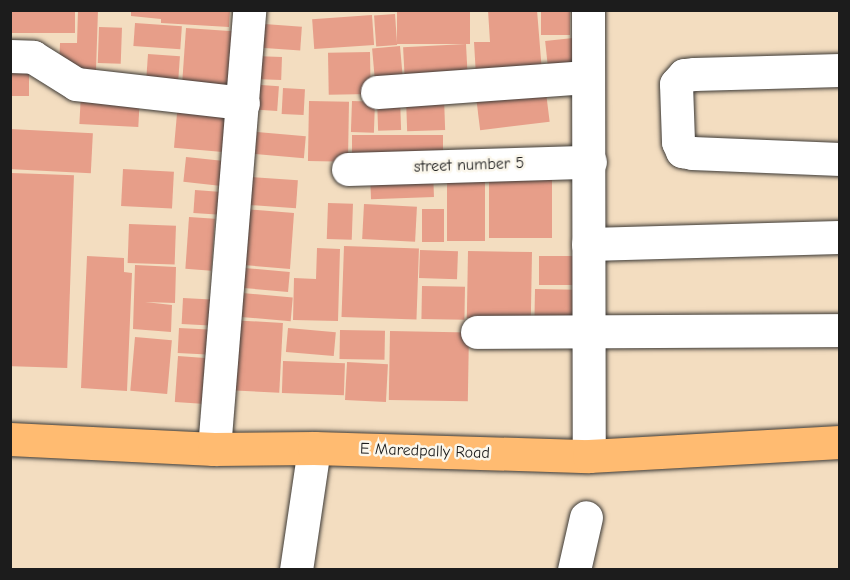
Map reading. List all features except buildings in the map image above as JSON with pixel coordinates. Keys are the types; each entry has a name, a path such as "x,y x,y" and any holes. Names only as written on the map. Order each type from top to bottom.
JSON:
{"main road":[{"name":"E Maredpally Road","path":"10,439 214,449 314,448 590,456 840,442"}],"street":[{"path":"214,449 249,10"},
{"path":"588,10 590,456"},
{"path":"10,56 33,57 76,84 243,103"},
{"path":"840,70 694,74 684,75 676,84 678,142 682,151 840,159"},
{"path":"377,92 587,77"},
{"name":"street number 5","path":"348,169 590,162"},
{"path":"588,244 840,237"},
{"path":"477,332 840,330"},
{"path":"296,570 314,448"},
{"path":"574,570 586,517"}]}
